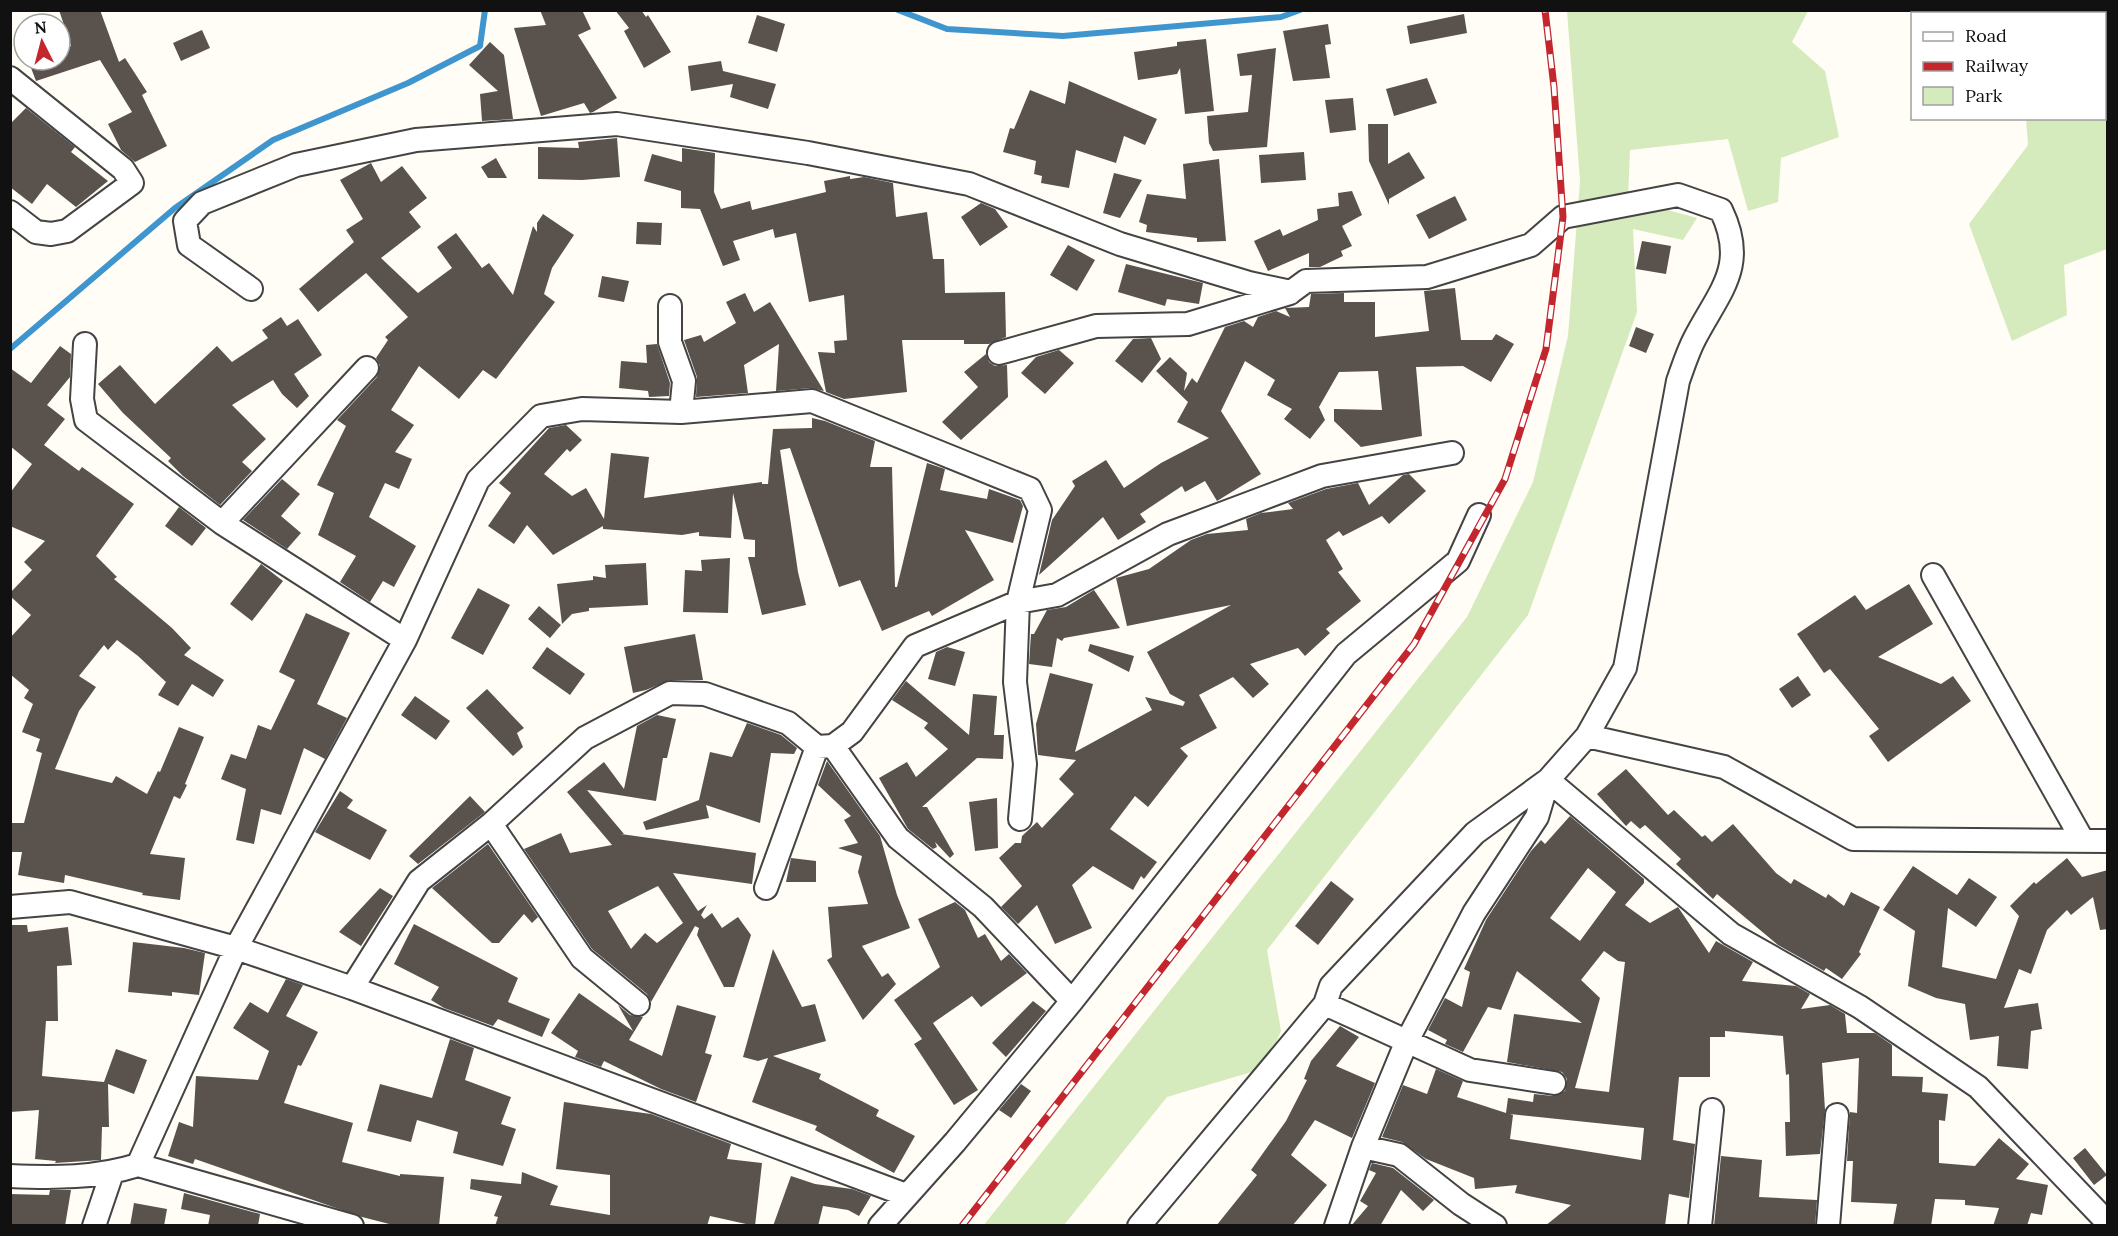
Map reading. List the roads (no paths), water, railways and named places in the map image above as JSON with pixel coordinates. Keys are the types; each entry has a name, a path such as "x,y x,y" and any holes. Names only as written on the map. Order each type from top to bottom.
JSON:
{"street":[{"path":"10,78 123,169 132,183 68,231 51,234 36,232 10,212"},
{"path":"251,289 189,245 185,221 202,203 296,165 405,143 617,124 808,153 969,184 1120,244 1249,283 1291,292"},
{"path":"999,353 1096,326 1188,324 1291,292 1306,281 1427,277 1531,245 1563,216 1678,195 1721,210 1732,232 1730,276 1694,340 1678,381 1625,668 1587,736 1548,780 1475,833 1331,986 1325,1004 1139,1226"},
{"path":"670,306 670,342 684,381 681,412"},
{"path":"85,344 82,399 86,420 222,523 405,640"},
{"path":"222,523 367,368"},
{"path":"138,1165 236,948 405,640 478,480 541,416 582,409 681,412 812,401 1030,489 1040,510 1017,602 1015,682 1025,764 1020,819"},
{"path":"766,888 825,746 852,732 915,646 1017,602 1057,595 1168,534 1322,476 1452,453"},
{"path":"880,1226 955,1142 1072,1001 1346,654 1458,561 1479,515"},
{"path":"1934,575 2083,841"},
{"path":"352,988 419,881 492,824 585,738 670,693 705,694 788,723 825,746 898,838 984,907 1072,1001"},
{"path":"1587,736 1724,767 1853,839 2108,841"},
{"path":"1336,1226 1363,1147 1406,1043 1474,913 1537,817 1548,780"},
{"path":"1548,780 1731,934 1860,1006 1978,1088 2108,1222"},
{"path":"492,824 582,958 638,1004"},
{"path":"10,907 69,902 236,948 352,988 906,1195"},
{"path":"1325,1004 1406,1043 1470,1070 1554,1083"},
{"path":"1700,1226 1712,1110"},
{"path":"1828,1226 1837,1115"},
{"path":"1363,1147 1399,1155 1461,1204 1495,1226"},
{"path":"10,1176 45,1178 112,1173 138,1165 352,1226"},
{"path":"94,1226 112,1173"}],"waterway":[{"path":"10,349 175,208 273,140 408,83 480,46 485,10"},
{"path":"898,10 947,29 1063,36 1281,17 1300,10"}],"railway":[{"path":"962,1226 1414,644 1505,479 1546,349 1563,217 1554,87 1545,10"}]}
